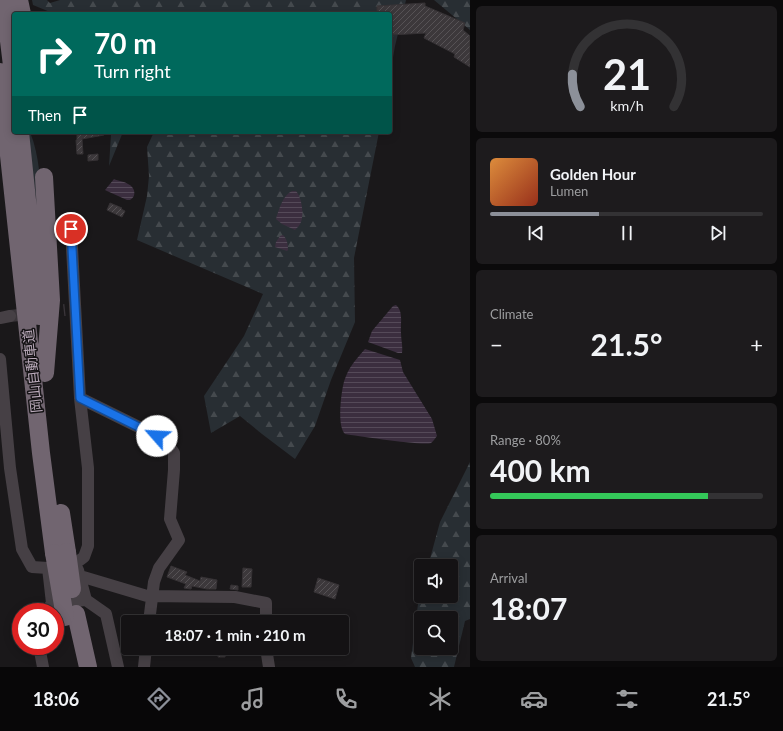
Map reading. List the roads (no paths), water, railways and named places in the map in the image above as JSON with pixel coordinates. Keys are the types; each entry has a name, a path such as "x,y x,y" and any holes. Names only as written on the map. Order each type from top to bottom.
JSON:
{"highway":[{"path":"4,0 12,66"},
{"path":"19,0 22,12"},
{"name":"岡山自動車道","path":"0,72 40,445 61,559 76,610 88,667"},
{"name":"岡山自動車道","path":"20,134 53,453 61,559"},
{"path":"0,144 22,277"},
{"path":"44,176 51,300 45,373"},
{"name":"岡山自動車道","path":"76,610 76,667"}],"street":[{"path":"0,359 10,468 22,549 32,567 61,559 84,557 88,546 88,468 70,309 71,229"},
{"path":"80,398 157,436 167,443 174,453 170,519 179,540 159,568 154,582 150,615"},
{"path":"61,559 80,576 147,596 235,597 266,603 266,615"},
{"path":"50,603 61,559"},
{"path":"76,610 80,576"},
{"path":"64,609 106,614 118,667"},
{"path":"41,655 43,667"},
{"path":"144,667 145,655"},
{"path":"267,655 269,667"}],"tunnel":[{"path":"10,316 65,310"}]}
